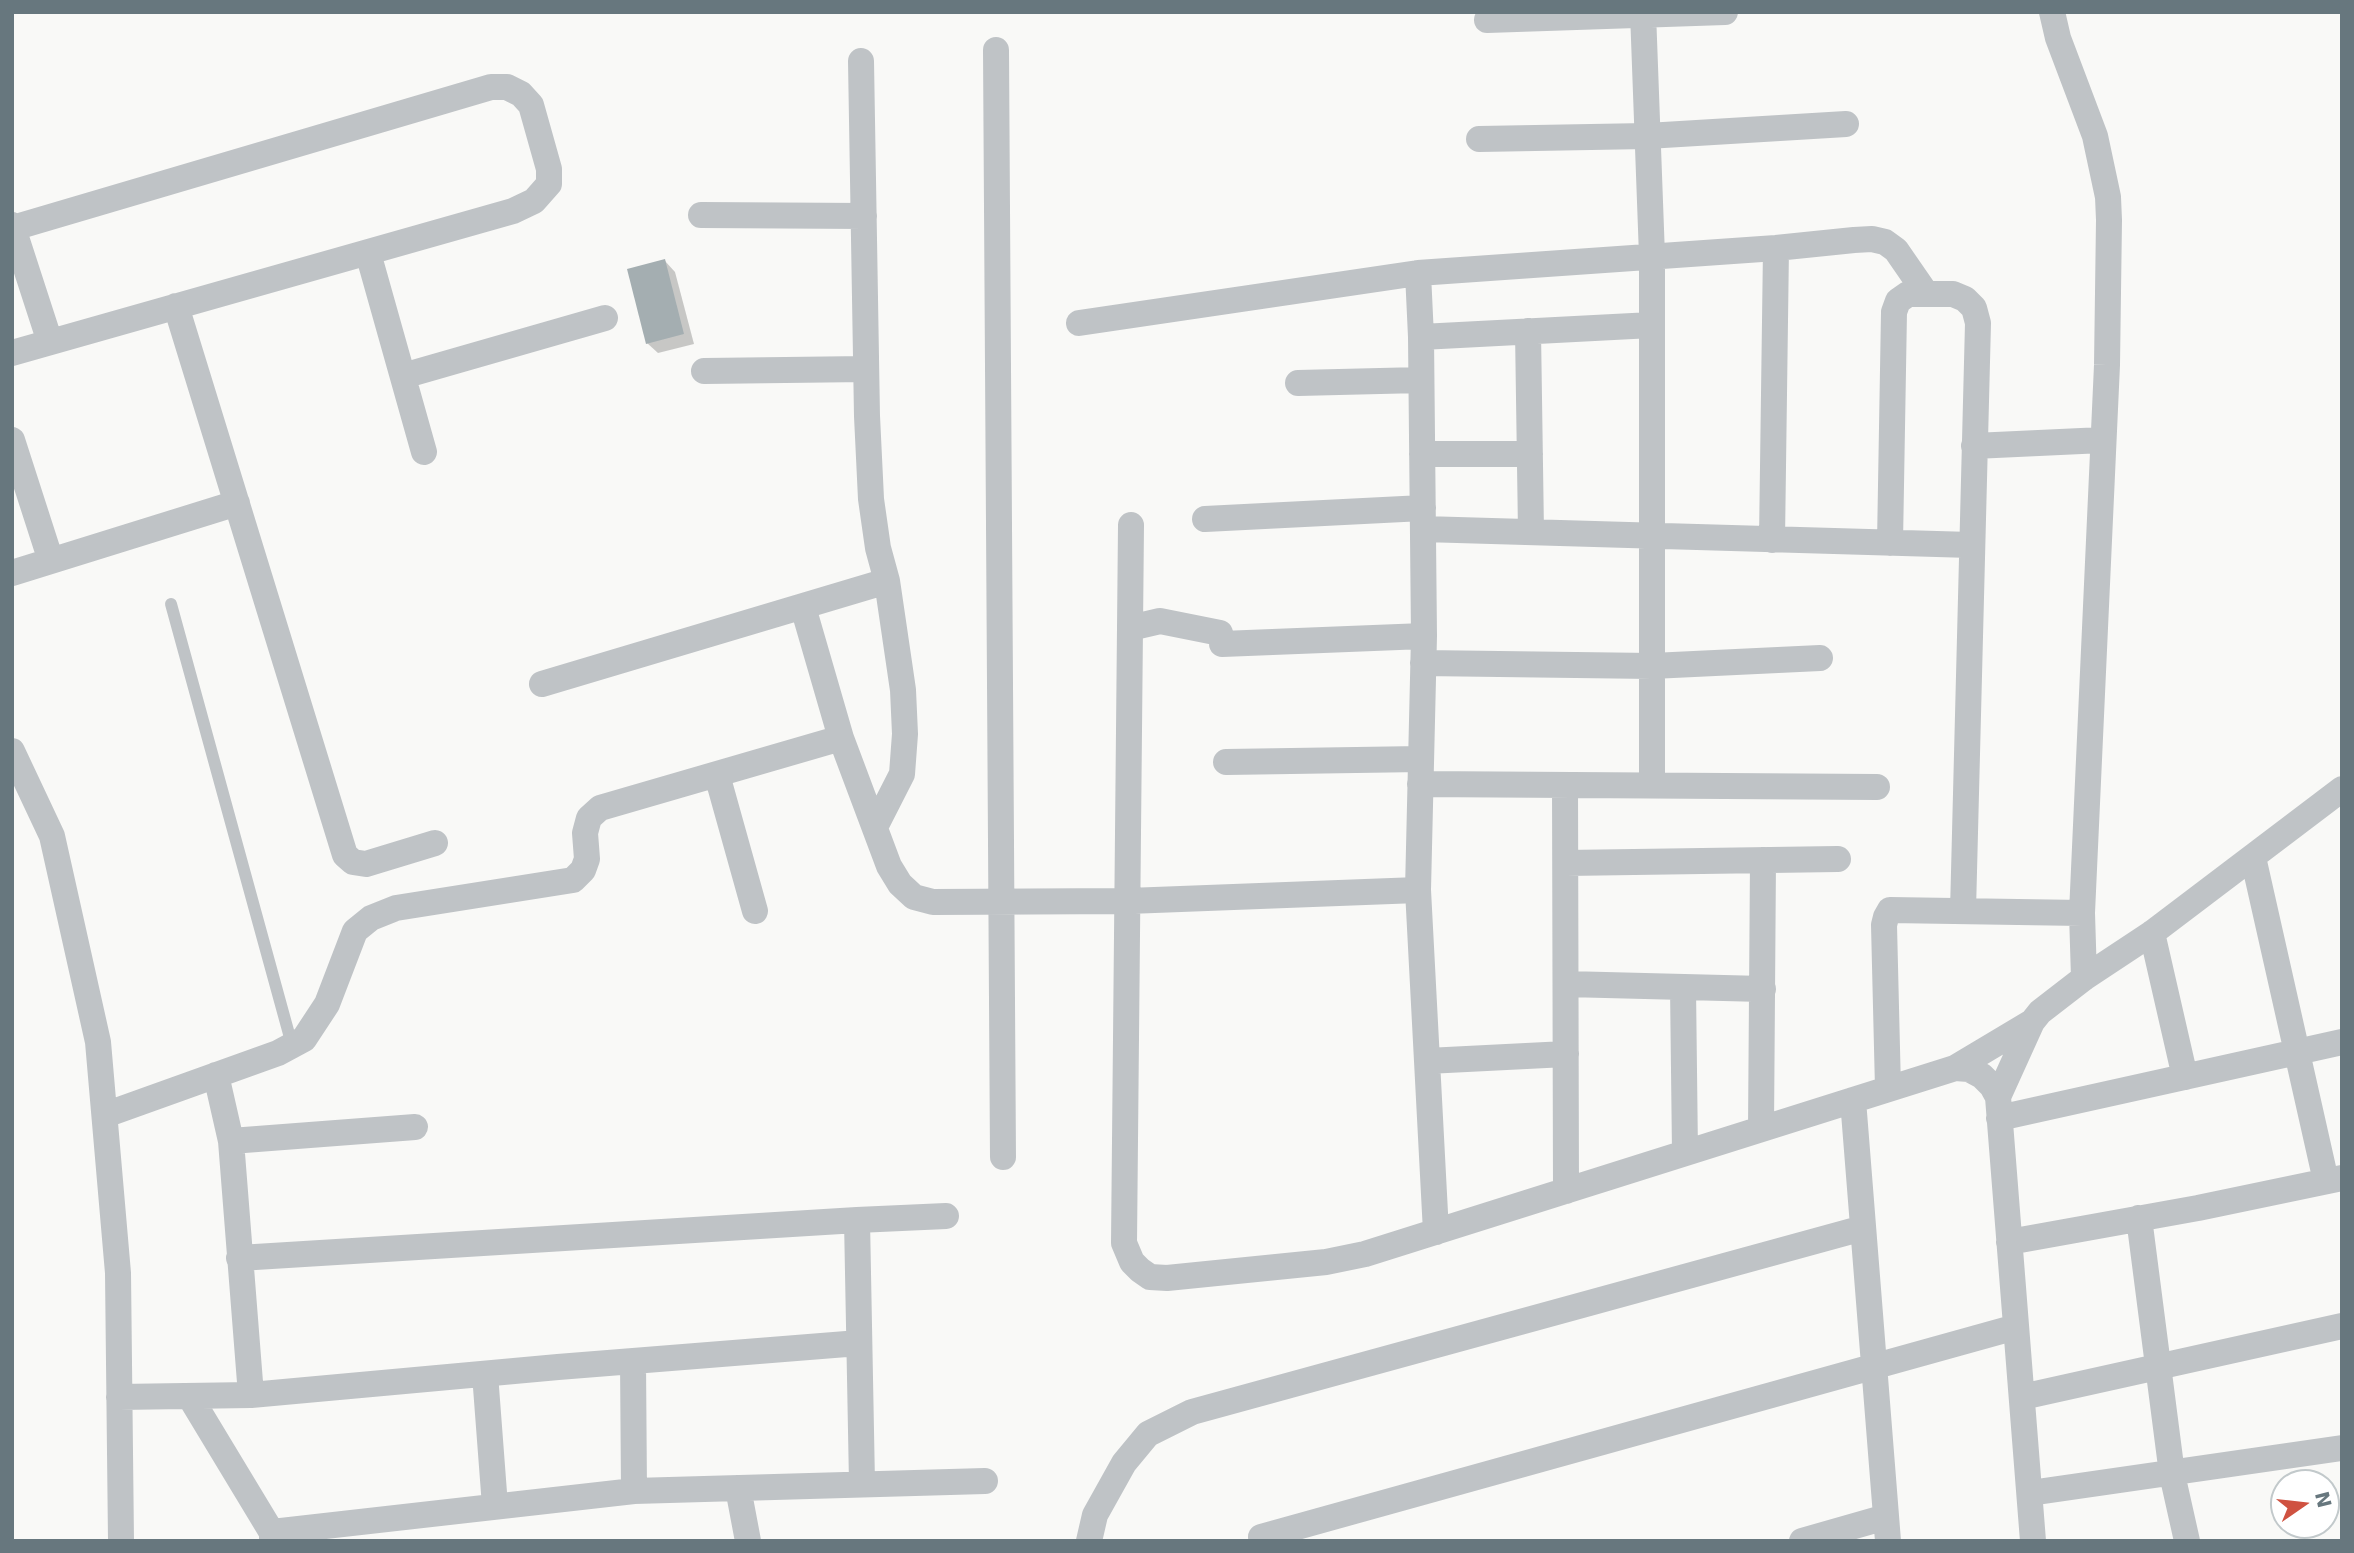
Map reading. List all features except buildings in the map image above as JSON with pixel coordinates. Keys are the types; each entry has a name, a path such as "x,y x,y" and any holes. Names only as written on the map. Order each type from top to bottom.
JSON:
{"street":[{"path":"1487,20 1725,12"},
{"path":"2052,12 2057,38 2095,136 2108,197 2107,352 2082,913 2084,978"},
{"path":"1643,13 1652,256 1652,785"},
{"path":"996,50 1003,1157"},
{"path":"861,61 871,499 878,548 887,581 902,690 904,752 902,774 875,827"},
{"path":"12,353 513,211 534,201 548,184 549,169 531,105 521,94 507,87 491,88 13,226 50,342"},
{"path":"1479,139 1647,136 1846,124"},
{"path":"701,215 864,216"},
{"path":"1079,323 1418,273 1872,239 1885,242 1896,250 1925,292"},
{"path":"1772,540 1776,248"},
{"path":"368,253 424,453"},
{"path":"1418,273 1424,636 1418,890 1436,1232"},
{"path":"1890,543 1894,313 1898,301 1908,293 1953,294 1965,299 1974,308 1978,323 1963,911"},
{"path":"176,306 345,855 353,862 366,864 435,843"},
{"path":"403,376 605,318"},
{"path":"1421,337 1652,325"},
{"path":"1528,331 1531,533"},
{"path":"705,371 866,369"},
{"path":"1298,383 1421,380"},
{"path":"12,440 51,561"},
{"path":"1974,446 2103,440"},
{"path":"1422,454 1530,454"},
{"path":"12,573 237,503"},
{"path":"1205,519 1423,518 1531,533 1971,545"},
{"path":"1131,524 1125,1243 1132,1262 1150,1277 1167,1278 1326,1262 1365,1254 1955,1068 2032,1022"},
{"path":"541,684 887,581"},
{"path":"803,607 841,738 889,866 900,884 914,897 933,902 1128,901 1418,890"},
{"path":"1130,628 1160,621 1221,639 1424,636"},
{"path":"1423,663 1652,666 1820,658"},
{"path":"105,1115 278,1053 303,1039 327,1004 355,931 371,918 396,908 573,880 583,870 587,859 585,833 589,818 600,808 841,738"},
{"path":"12,751 52,836 98,1042 118,1273 121,1541"},
{"path":"1226,762 1421,771 1566,785 1877,786"},
{"path":"717,775 755,911"},
{"path":"1566,785 1566,1191"},
{"path":"1998,1107 2032,1022 2040,1012 2084,978 2152,933 2342,789"},
{"path":"2008,1242 2334,1179 2297,1052 2253,857"},
{"path":"1566,863 1838,859"},
{"path":"1761,1129 1763,860"},
{"path":"1888,1089 1884,925 1890,910 2082,913"},
{"path":"2152,933 2185,1077"},
{"path":"1566,984 1763,989"},
{"path":"1683,987 1685,1153"},
{"path":"1998,1107 2185,1077 2342,1042"},
{"path":"1427,1061 1566,1054"},
{"path":"1955,1068 1969,1069 1982,1076 1992,1086 1998,1107 2033,1541"},
{"path":"216,1075 231,1141 251,1395"},
{"path":"1802,1541 1887,1529 1853,1100"},
{"path":"231,1141 415,1126"},
{"path":"239,1258 946,1216"},
{"path":"2139,1218 2172,1474 2187,1541"},
{"path":"857,1220 862,1483"},
{"path":"1089,1541 1094,1515 1124,1463 1148,1434 1192,1412 1863,1228"},
{"path":"2022,1397 2342,1326"},
{"path":"1261,1537 2016,1327"},
{"path":"119,1397 251,1395 859,1343"},
{"path":"633,1361 634,1491"},
{"path":"485,1374 495,1506"},
{"path":"190,1398 273,1538 495,1506 634,1491 985,1481"},
{"path":"2030,1493 2342,1448"},
{"path":"738,1488 748,1541"}],"lane":[{"path":"171,604 292,1045"}]}
